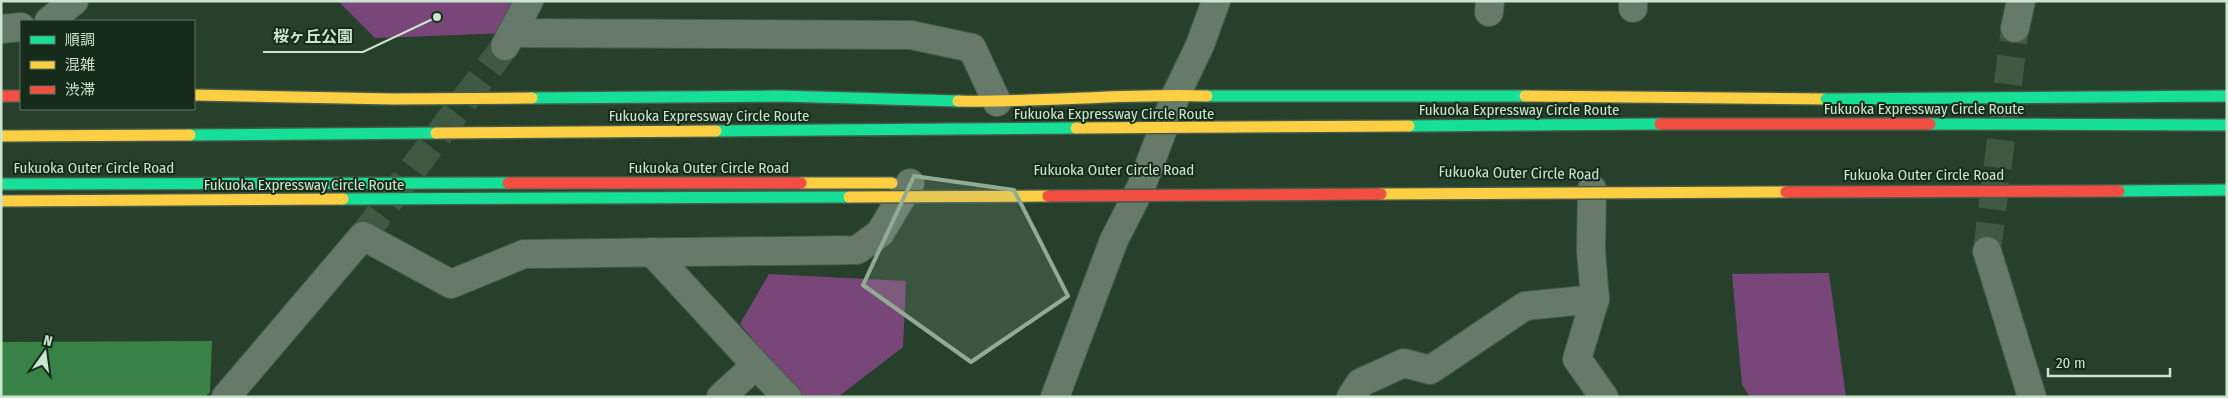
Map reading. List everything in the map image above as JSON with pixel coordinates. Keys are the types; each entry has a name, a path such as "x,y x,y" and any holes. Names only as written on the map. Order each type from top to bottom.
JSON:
{"highway":[{"path":"195,96 393,99 780,96 997,102 1176,95 1235,97 1491,95 1826,98 2227,96"},
{"path":"1,96 20,96"},
{"name":"Fukuoka Expressway Circle Route","path":"1,136 1793,123 2227,125"},
{"name":"Fukuoka Outer Circle Road","path":"1,184 915,183"},
{"name":"Fukuoka Outer Circle Road","path":"979,184 1141,187 1210,184 1592,189 2227,190"},
{"name":"Fukuoka Expressway Circle Route","path":"1,201 2227,190"}],"street":[{"path":"50,20 74,1"},
{"path":"529,1 508,41 911,35 972,48 997,102"},
{"path":"1055,397 1114,240 1141,187 1176,95 1200,45 1216,1"},
{"path":"2015,28 2021,1"},
{"path":"1,28 20,27"},
{"path":"226,397 363,236 451,284 524,254 857,250 880,233 915,183"},
{"path":"1592,189 1591,251 1595,299 1577,359 1604,397"},
{"path":"1987,250 2032,397"},
{"path":"652,252 788,397"},
{"path":"1351,397 1360,382 1404,363 1430,370 1525,306 1595,299"},
{"path":"721,397 756,365"}],"highlighted area":[{"path":"914,176 1014,190 1068,296 971,362 863,285"}],"shaded area":[{"path":"338,1 529,1 512,33 375,38"},
{"path":"1829,273 1846,397 1750,397 1742,385 1732,274"},
{"path":"769,274 906,281 903,347 838,397 801,397 740,324"},
{"path":"212,341 210,392 205,397 1,397 1,342"}],"tunnel":[{"path":"1987,251 2015,28"},
{"path":"363,236 503,49"}],"traffic: fast":[{"path":"532,98 780,96 958,101"},
{"path":"1207,96 1525,96"},
{"path":"1826,99 2227,96"},
{"path":"1409,126 1660,124"},
{"path":"1930,124 2227,125"},
{"path":"716,131 1076,128"},
{"path":"190,135 436,133"},
{"path":"1,184 508,183"},
{"path":"2119,191 2227,190"},
{"path":"343,199 849,197"}],"traffic: slow":[{"path":"195,95 393,99 532,98"},
{"path":"958,101 1020,101 1176,95 1207,96"},
{"path":"1525,96 1826,99"},
{"path":"1076,128 1409,126"},
{"path":"436,133 716,131"},
{"path":"1,136 190,135"},
{"path":"801,183 892,183"},
{"path":"1381,194 1786,192"},
{"path":"849,197 1048,196"},
{"path":"1,201 343,199"}],"traffic: jam":[{"path":"1,96 20,96"},
{"path":"1660,124 1930,124"},
{"path":"508,183 801,183"},
{"path":"1786,192 2119,191"},
{"path":"1048,196 1381,194"}],"place":[{"name":"桜ヶ丘公園","path":"437,17"}]}
